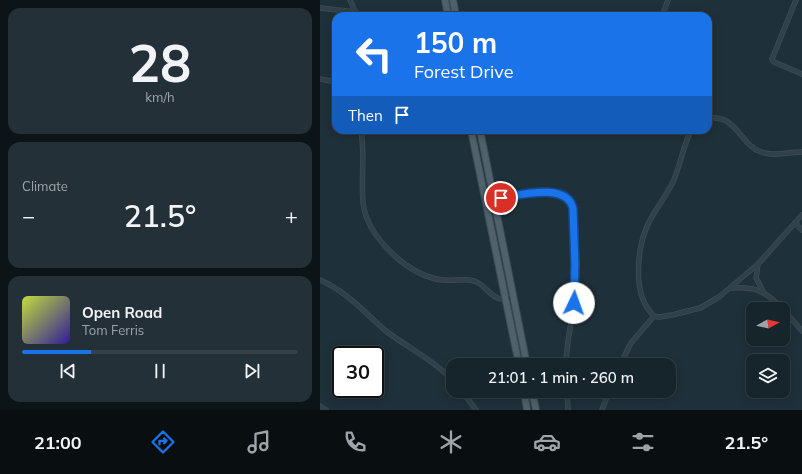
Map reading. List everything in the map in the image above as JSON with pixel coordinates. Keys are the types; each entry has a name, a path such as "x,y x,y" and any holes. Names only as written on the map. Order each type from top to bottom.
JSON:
{"main road":[{"path":"445,0 447,12"},
{"path":"453,0 455,12"},
{"path":"472,134 518,358"},
{"path":"481,134 526,358"},
{"path":"525,398 528,410"},
{"path":"533,398 536,410"}],"street":[{"path":"350,0 356,12"},
{"path":"664,11 668,0"},
{"path":"796,0 772,59 774,62 802,74"},
{"path":"320,8 345,12"},
{"path":"320,79 331,81"},
{"path":"712,118 726,120 756,149 764,153 802,152 802,158"},
{"path":"361,134 363,202 365,212 370,223 390,252 406,265 428,277 441,280 474,281 480,284 496,298 506,300 514,298"},
{"path":"654,316 650,311 640,288 638,269 640,249 649,222 673,182 690,134"},
{"path":"485,201 532,193 545,193 562,195 571,203 573,209 575,278 574,303 566,358"},
{"path":"624,358 631,343 654,316 672,315 700,308 714,301 758,264 802,215"},
{"path":"795,222 802,230"},
{"path":"758,264 756,278 762,291 775,302"},
{"path":"320,280 342,293 386,330 440,367 446,373"},
{"path":"730,288 748,288 762,291"},
{"path":"790,317 802,331"},
{"path":"467,398 476,410"},
{"path":"567,398 568,410"},
{"path":"602,410 606,398"},
{"path":"320,406 326,410"}],"route":[{"path":"501,198 540,192 558,194 570,201 573,206 575,264 574,303"}]}
